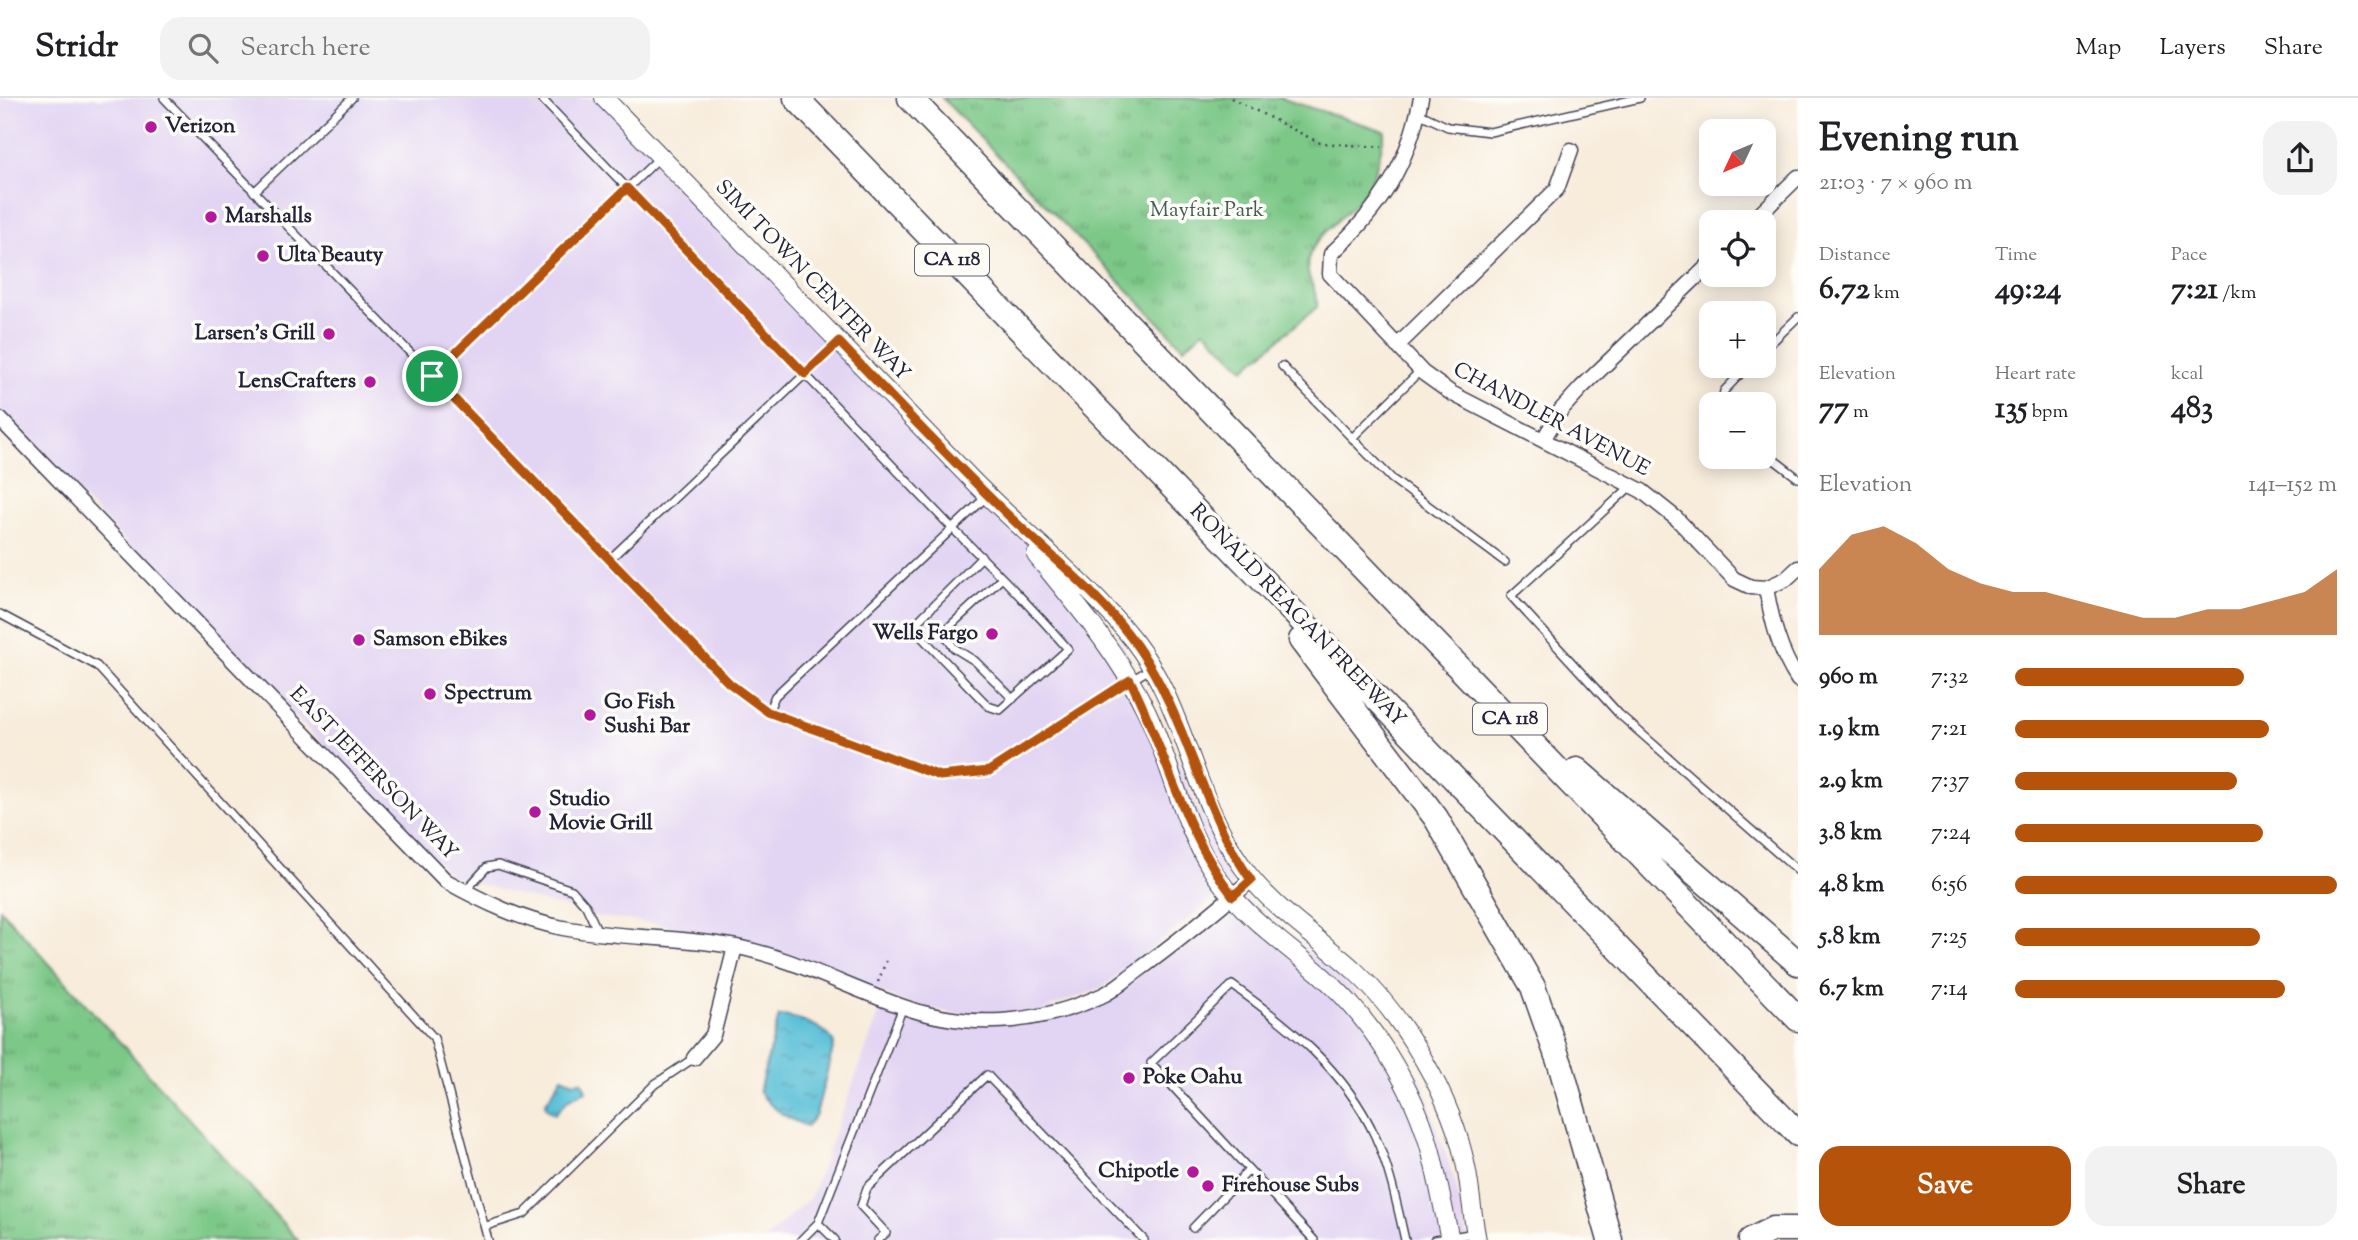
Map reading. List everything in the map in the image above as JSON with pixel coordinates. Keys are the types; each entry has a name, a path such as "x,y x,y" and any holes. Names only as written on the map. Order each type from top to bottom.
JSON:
{"highway":[{"name":"RONALD REAGAN FREEWAY","path":"796,98 1798,1134"},
{"name":"CA 118","path":"910,98 1798,1019"},
{"path":"1233,550 1436,818 1508,937 1533,987 1561,1067 1609,1240"},
{"path":"1474,682 1798,963"},
{"path":"1751,1240 1773,1229 1798,1229"}],"street":[{"name":"SIMI TOWN CENTER WAY","path":"604,98 987,495 1113,617 1152,667 1168,698 1212,811 1236,859 1251,880 1357,973 1385,1003 1416,1045 1446,1108 1465,1164 1476,1236"},
{"path":"1418,113 1421,98"},
{"name":"CHANDLER AVENUE","path":"1418,113 1408,150 1395,179 1376,207 1331,254 1330,274 1421,370 1451,393 1631,485 1677,519 1734,579 1751,587 1766,588"},
{"path":"1397,346 1557,189 1571,150"},
{"path":"1764,210 1798,177"},
{"path":"1543,440 1561,410 1699,275"},
{"name":"EAST JEFFERSON WAY","path":"0,419 446,881 522,918 564,928 735,947 777,957 903,1007 939,1018 1002,1023 1050,1014 1103,996 1251,880"},
{"name":"SIMI TOWN CENTER WAY","path":"987,495 1094,626 1130,680 1159,744 1185,818 1208,864 1258,924 1345,998 1377,1039 1406,1087 1430,1149 1445,1239"},
{"path":"1798,568 1786,579 1766,588 1773,627 1788,665 1798,680"},
{"path":"694,1058 713,1035 735,947"}],"lane":[{"path":"164,98 729,683 768,712 940,776 968,775 989,771 1152,667"},
{"path":"254,192 352,98"},
{"path":"541,98 1002,578 1068,649 1000,710 988,706 912,627 982,558"},
{"path":"1418,113 1448,127 1490,131 1640,98"},
{"path":"432,376 660,157"},
{"path":"1776,338 1798,317"},
{"path":"610,559 839,342"},
{"path":"1282,366 1392,479 1505,562"},
{"path":"1352,438 1421,370"},
{"path":"1724,392 1736,378"},
{"path":"1776,461 1798,478"},
{"path":"1631,485 1511,596 1619,714 1798,871"},
{"path":"768,712 775,696 987,495"},
{"path":"1002,578 950,626 945,635 954,648 975,661 1013,699"},
{"path":"0,614 97,666 434,1038 488,1240"},
{"path":"465,891 487,867 498,865 572,890 586,906 599,932"},
{"path":"1314,1240 1151,1063 1232,985 1291,1027 1345,1084 1375,1136 1405,1240"},
{"path":"801,1240 818,1223 903,1007"},
{"path":"486,1226 524,1214 655,1084 694,1058"},
{"path":"878,1240 886,1233 861,1206 867,1188 987,1075 1144,1240"},
{"path":"1193,1228 1250,1170"},
{"path":"818,1223 835,1240"},
{"path":"1445,1239 1476,1236"}],"path":[{"path":"1231,98 1320,143 1382,147"},
{"path":"878,982 886,961"}],"shaded area":[{"path":"0,98 603,98 1090,603 1123,644 1233,884 1100,989 1035,1012 965,1016 907,1003 744,940 666,925 600,917 452,877 0,413"},
{"path":"1244,896 1351,987 1421,1079 1457,1189 1468,1240 764,1240 811,1197 883,1003 959,1026 1111,997"}],"green space":[{"name":"Mayfair Park","path":"942,98 1280,98 1385,131 1377,165 1366,190 1323,234 1311,251 1307,266 1317,307 1244,369 1204,330 1184,348"},
{"path":"0,909 298,1240 0,1240"}],"water":[{"path":"779,1016 794,1018 819,1028 834,1045 816,1114 807,1126 780,1112 759,1091"},
{"path":"562,1077 574,1082 582,1081 586,1091 569,1099 555,1114 547,1109 545,1104"}],"place":[{"name":"Verizon","path":"151,127"},
{"name":"Marshalls","path":"211,217"},
{"name":"Ulta Beauty","path":"263,256"},
{"name":"Larsen's Grill","path":"329,334"},
{"name":"LensCrafters","path":"370,382"},
{"name":"Wells Fargo","path":"992,634"},
{"name":"Samson eBikes","path":"359,640"},
{"name":"Spectrum","path":"430,694"},
{"name":"Go Fish Sushi Bar","path":"590,715"},
{"name":"Studio Movie Grill","path":"535,812"},
{"name":"Poke Oahu","path":"1129,1078"},
{"name":"Chipotle","path":"1193,1172"},
{"name":"Firehouse Subs","path":"1208,1186"}],"route":[{"path":"627,188 805,374 839,342 987,495 1113,617 1152,667 1184,738 1212,811 1236,859 1251,880 1233,896 1208,864 1185,818 1146,710 1130,680 989,771 968,775 940,776 768,712 729,683 432,376 627,188"}]}
